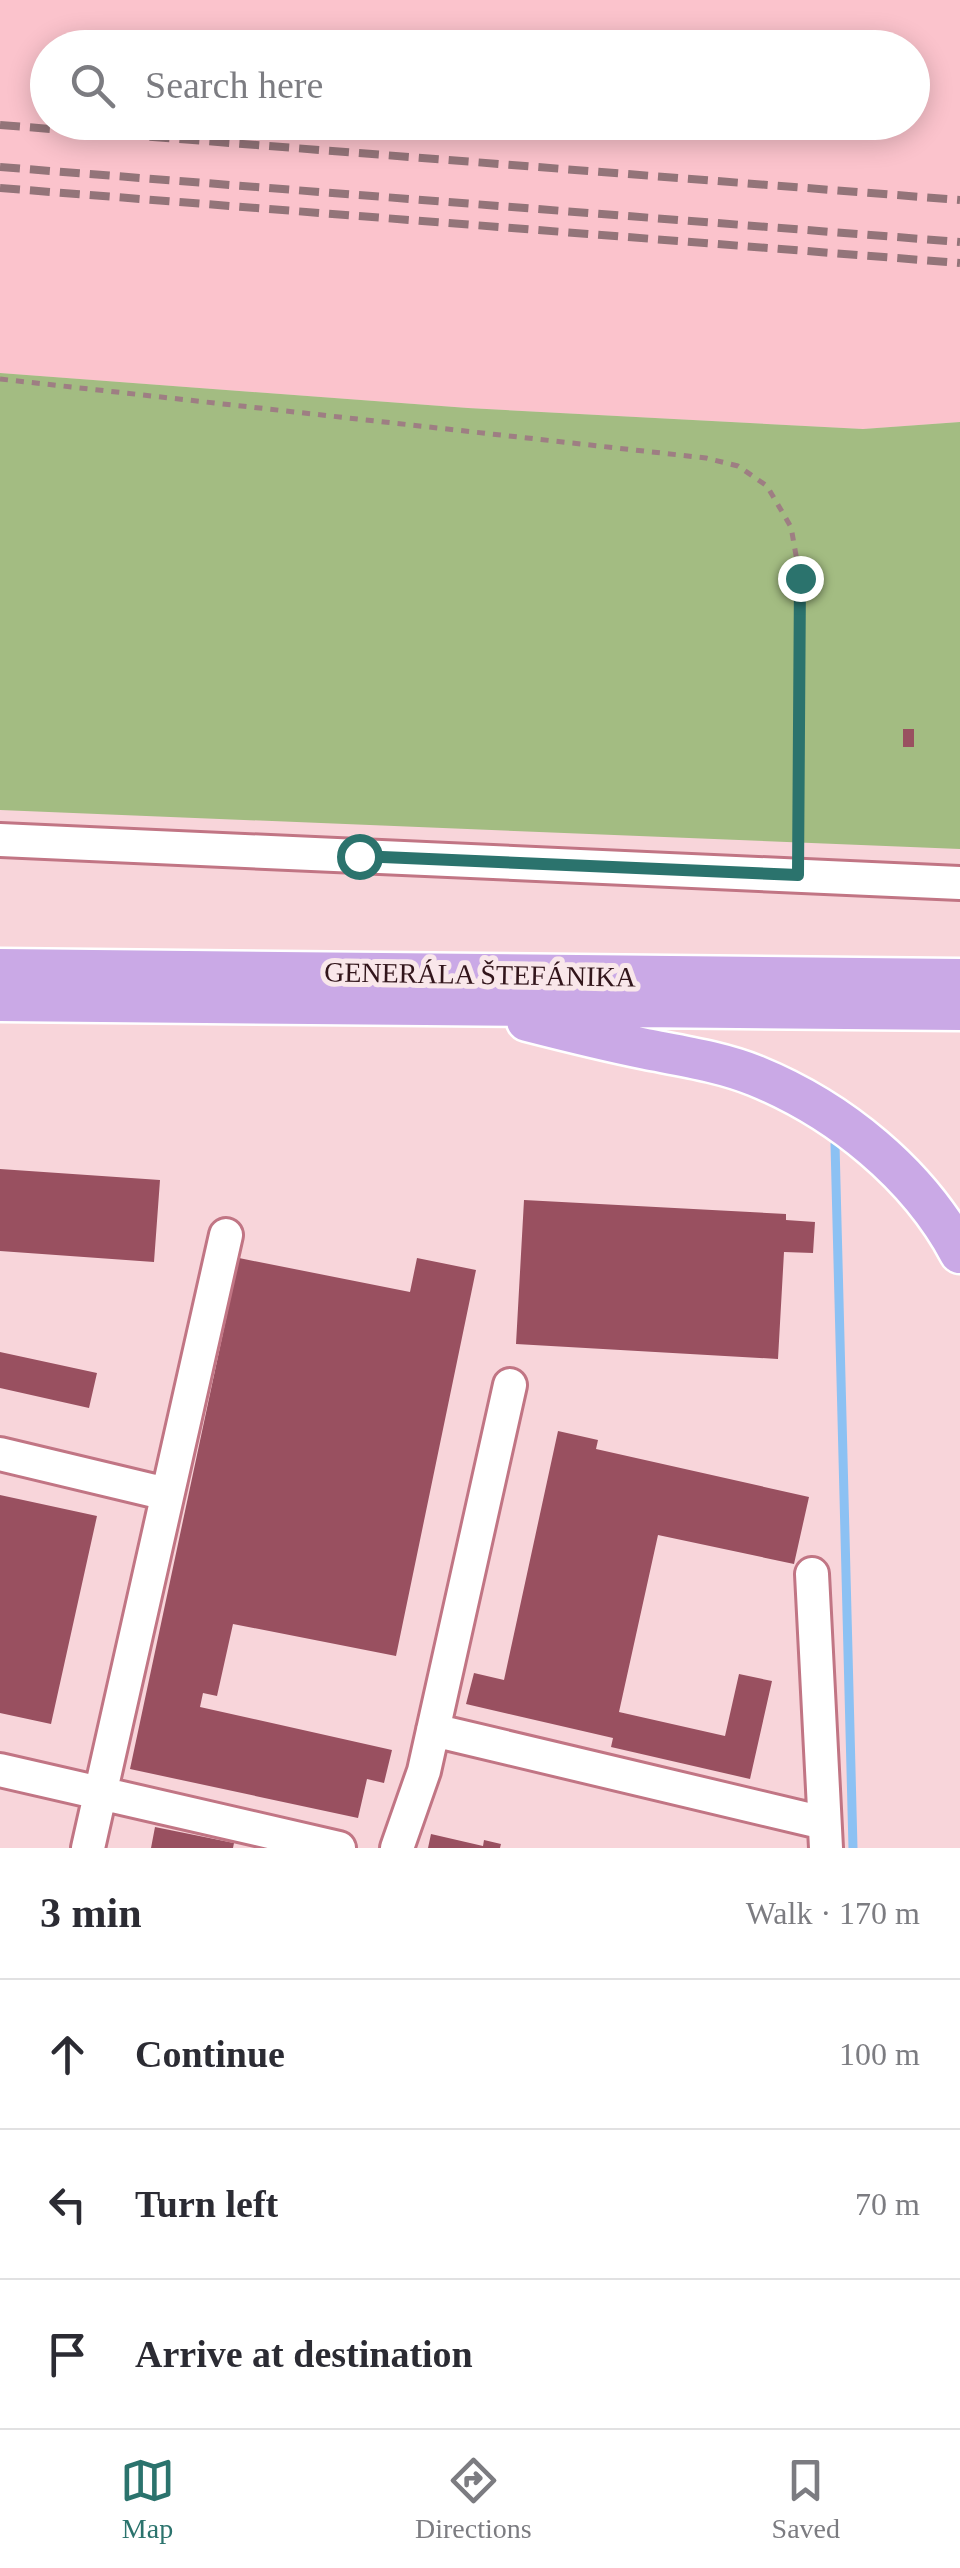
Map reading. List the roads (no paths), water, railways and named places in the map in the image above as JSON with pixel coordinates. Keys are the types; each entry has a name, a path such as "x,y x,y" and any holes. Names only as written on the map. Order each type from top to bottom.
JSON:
{"main road":[{"name":"GENERÁLA ŠTEFÁNIKA","path":"0,969 960,979"},
{"name":"GENERÁLA ŠTEFÁNIKA","path":"0,1001 960,1010"},
{"path":"457,1004 755,1075 844,1125 880,1154 916,1189 960,1253"}],"lane":[{"path":"0,840 960,883"},
{"path":"88,1848 226,1235"},
{"path":"398,1848 424,1771 510,1385"},
{"path":"0,1454 167,1494"},
{"path":"433,1730 825,1835 812,1574"},
{"path":"0,1770 339,1848"}],"waterway":[{"path":"835,1144 853,1848"}],"railway":[{"path":"0,125 30,127"},
{"path":"192,140 960,200"},
{"path":"0,167 960,242"},
{"path":"0,188 960,263"}]}
